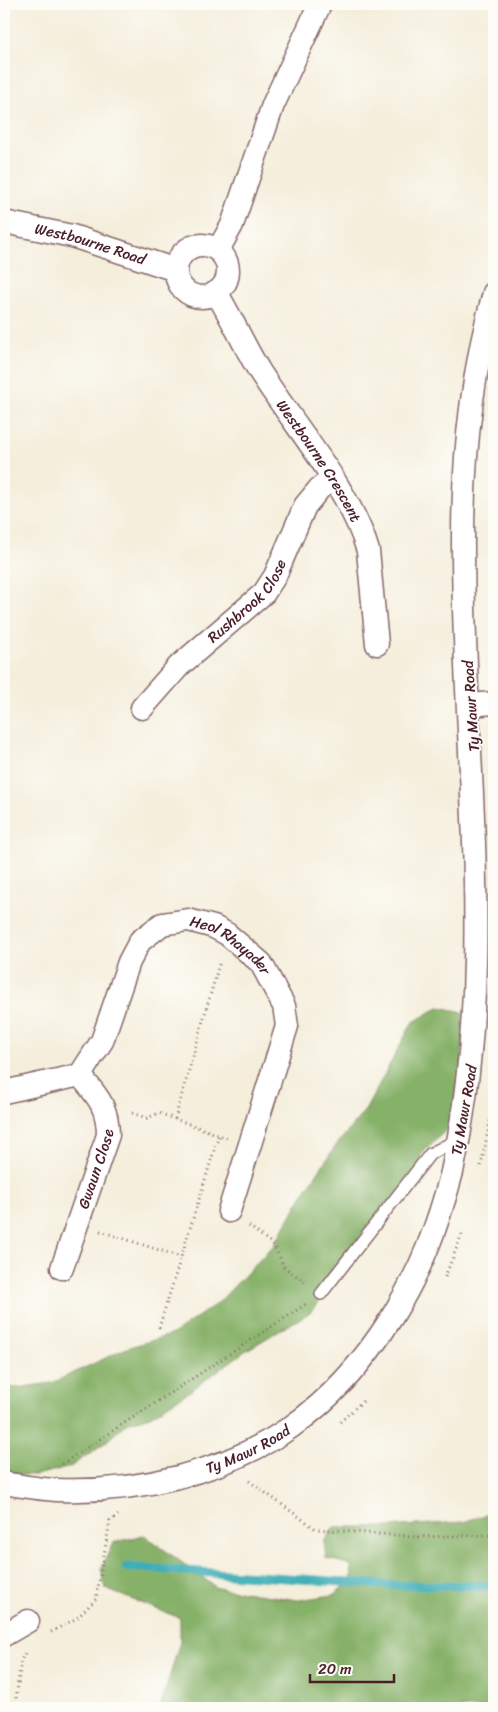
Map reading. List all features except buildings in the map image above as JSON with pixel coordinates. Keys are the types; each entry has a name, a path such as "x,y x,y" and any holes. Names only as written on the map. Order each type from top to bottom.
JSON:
{"street":[{"path":"218,250 232,225 273,105 320,4"},
{"name":"Westbourne Road","path":"4,222 72,236 176,270"},
{"path":"202,244 218,250 227,265 228,274 225,283 216,292 203,297 186,291 177,278 176,270 181,255 187,249 202,244"},
{"name":"Westbourne Crescent","path":"216,292 259,371 353,513 368,551 377,644"},
{"name":"Ty Mawr Road","path":"4,1483 55,1490 100,1489 138,1484 188,1474 230,1460 258,1447 305,1417 339,1387 360,1362 382,1332 413,1283 438,1226 461,1138 487,979 475,770 469,705 463,538 466,463 483,332 494,293"},
{"name":"Rushbrook Close","path":"142,708 179,666 264,593 275,576 305,506 319,488 332,479"},
{"path":"469,705 494,703"},
{"name":"Heol Rhayader","path":"80,1075 102,1041 130,962 140,941 162,924 188,920 214,927 227,934 261,963 284,1006 287,1026 229,1211"},
{"path":"4,1092 80,1075"},
{"name":"Gwaun Close","path":"62,1268 108,1135 108,1118 102,1102 80,1075"},
{"path":"4,1635 28,1621"}],"lane":[{"path":"321,1294 430,1154 461,1138"}],"path":[{"path":"175,1119 227,934"},
{"path":"102,1102 147,1118 159,1114 249,1144"},
{"path":"158,1328 219,1135"},
{"path":"61,1466 321,1294 284,1267 274,1244 229,1211"},
{"path":"78,1224 181,1257"},
{"path":"246,1478 316,1529 418,1537 494,1535"},
{"path":"47,1635 77,1618 96,1599 110,1521 118,1515"},
{"path":"15,1708 21,1660 30,1646"}],"green space":[{"path":"439,1007 463,1012 461,1115 421,1155 418,1175 337,1281 309,1313 245,1351 190,1391 150,1416 126,1423 107,1441 70,1467 35,1475 4,1475 4,1387 17,1388 52,1383 127,1348 173,1334 219,1302 274,1245 305,1191 335,1147 366,1109 412,1023"},
{"path":"494,1512 494,1708 160,1708 180,1642 180,1618 105,1589 101,1569 113,1543 144,1535 217,1588 298,1600 333,1595 352,1580 351,1565 326,1558 324,1542 334,1527 387,1527 463,1522"}],"waterway":[{"path":"126,1567 387,1585 494,1586"}]}
